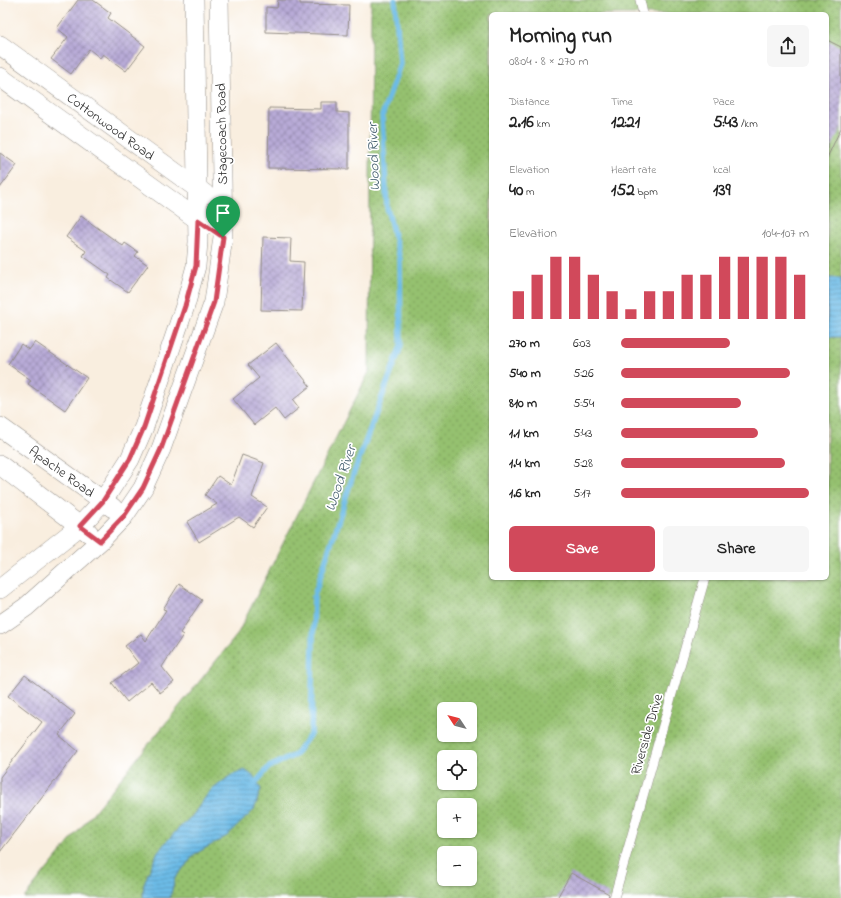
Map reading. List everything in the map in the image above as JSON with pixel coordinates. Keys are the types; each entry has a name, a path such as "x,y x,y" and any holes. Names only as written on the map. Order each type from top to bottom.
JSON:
{"street":[{"name":"Stagecoach Road","path":"0,589 80,526 103,501 130,459 144,427 185,306 196,266 198,220 194,0"},
{"name":"Stagecoach Road","path":"0,625 26,607 100,541 124,516 143,488 161,449 214,302 223,237 219,0"},
{"name":"Cottonwood Road","path":"0,45 222,206"},
{"name":"Cottonwood Road","path":"0,77 223,237"},
{"name":"Apache Road","path":"0,426 124,516"},
{"path":"0,465 100,541"}],"lane":[{"path":"640,0 643,12"},
{"name":"Riverside Drive","path":"614,898 704,580"}],"green space":[{"path":"371,0 841,0 841,898 24,898 237,635 369,372"}],"water":[{"path":"829,278 841,278 841,337 829,337"},
{"path":"245,770 253,776 261,789 254,810 227,836 195,854 175,878 170,898 143,898 144,883 158,851 193,815 209,792 230,776"}],"building":[{"path":"78,0 93,0 111,13 108,18 145,46 126,71 103,54 100,58 89,49 71,74 51,59 68,37 57,28"},
{"path":"278,0 300,0 300,4 349,5 348,35 266,32 266,7 277,8"},
{"path":"829,41 841,47 841,128 829,154"},
{"path":"321,102 337,102 337,112 349,113 349,169 268,168 269,108 321,109"},
{"path":"0,153 17,165 0,188"},
{"path":"81,216 123,246 125,243 138,252 135,256 148,265 128,292 108,278 110,275 83,256 86,251 66,237"},
{"path":"263,237 291,238 290,261 304,262 302,311 261,310"},
{"path":"35,342 87,378 65,410 28,384 31,380 8,364 21,344 29,350"},
{"path":"276,343 310,386 293,400 299,408 284,420 275,408 254,425 233,399 259,378 248,365"},
{"path":"242,455 264,463 252,497 267,507 253,527 239,517 199,542 187,522 217,504 205,495 218,476 231,485"},
{"path":"179,584 202,600 180,633 183,635 162,667 174,682 160,693 151,682 127,702 112,683 138,663 125,646 141,634 146,641 166,610 163,609"},
{"path":"25,675 75,714 59,735 78,751 0,852 0,777 42,722 8,696"},
{"path":"571,873 609,894 608,898 557,898"}],"waterway":[{"name":"Wood River","path":"252,787 269,767 295,755 311,733 314,596 353,475 401,346 400,259 387,208 382,116 400,64 395,0"}],"route":[{"path":"198,220 223,237 214,302 161,449 143,488 124,516 100,541 80,526 103,501 130,459 144,427 185,306 196,266 198,220"}]}
